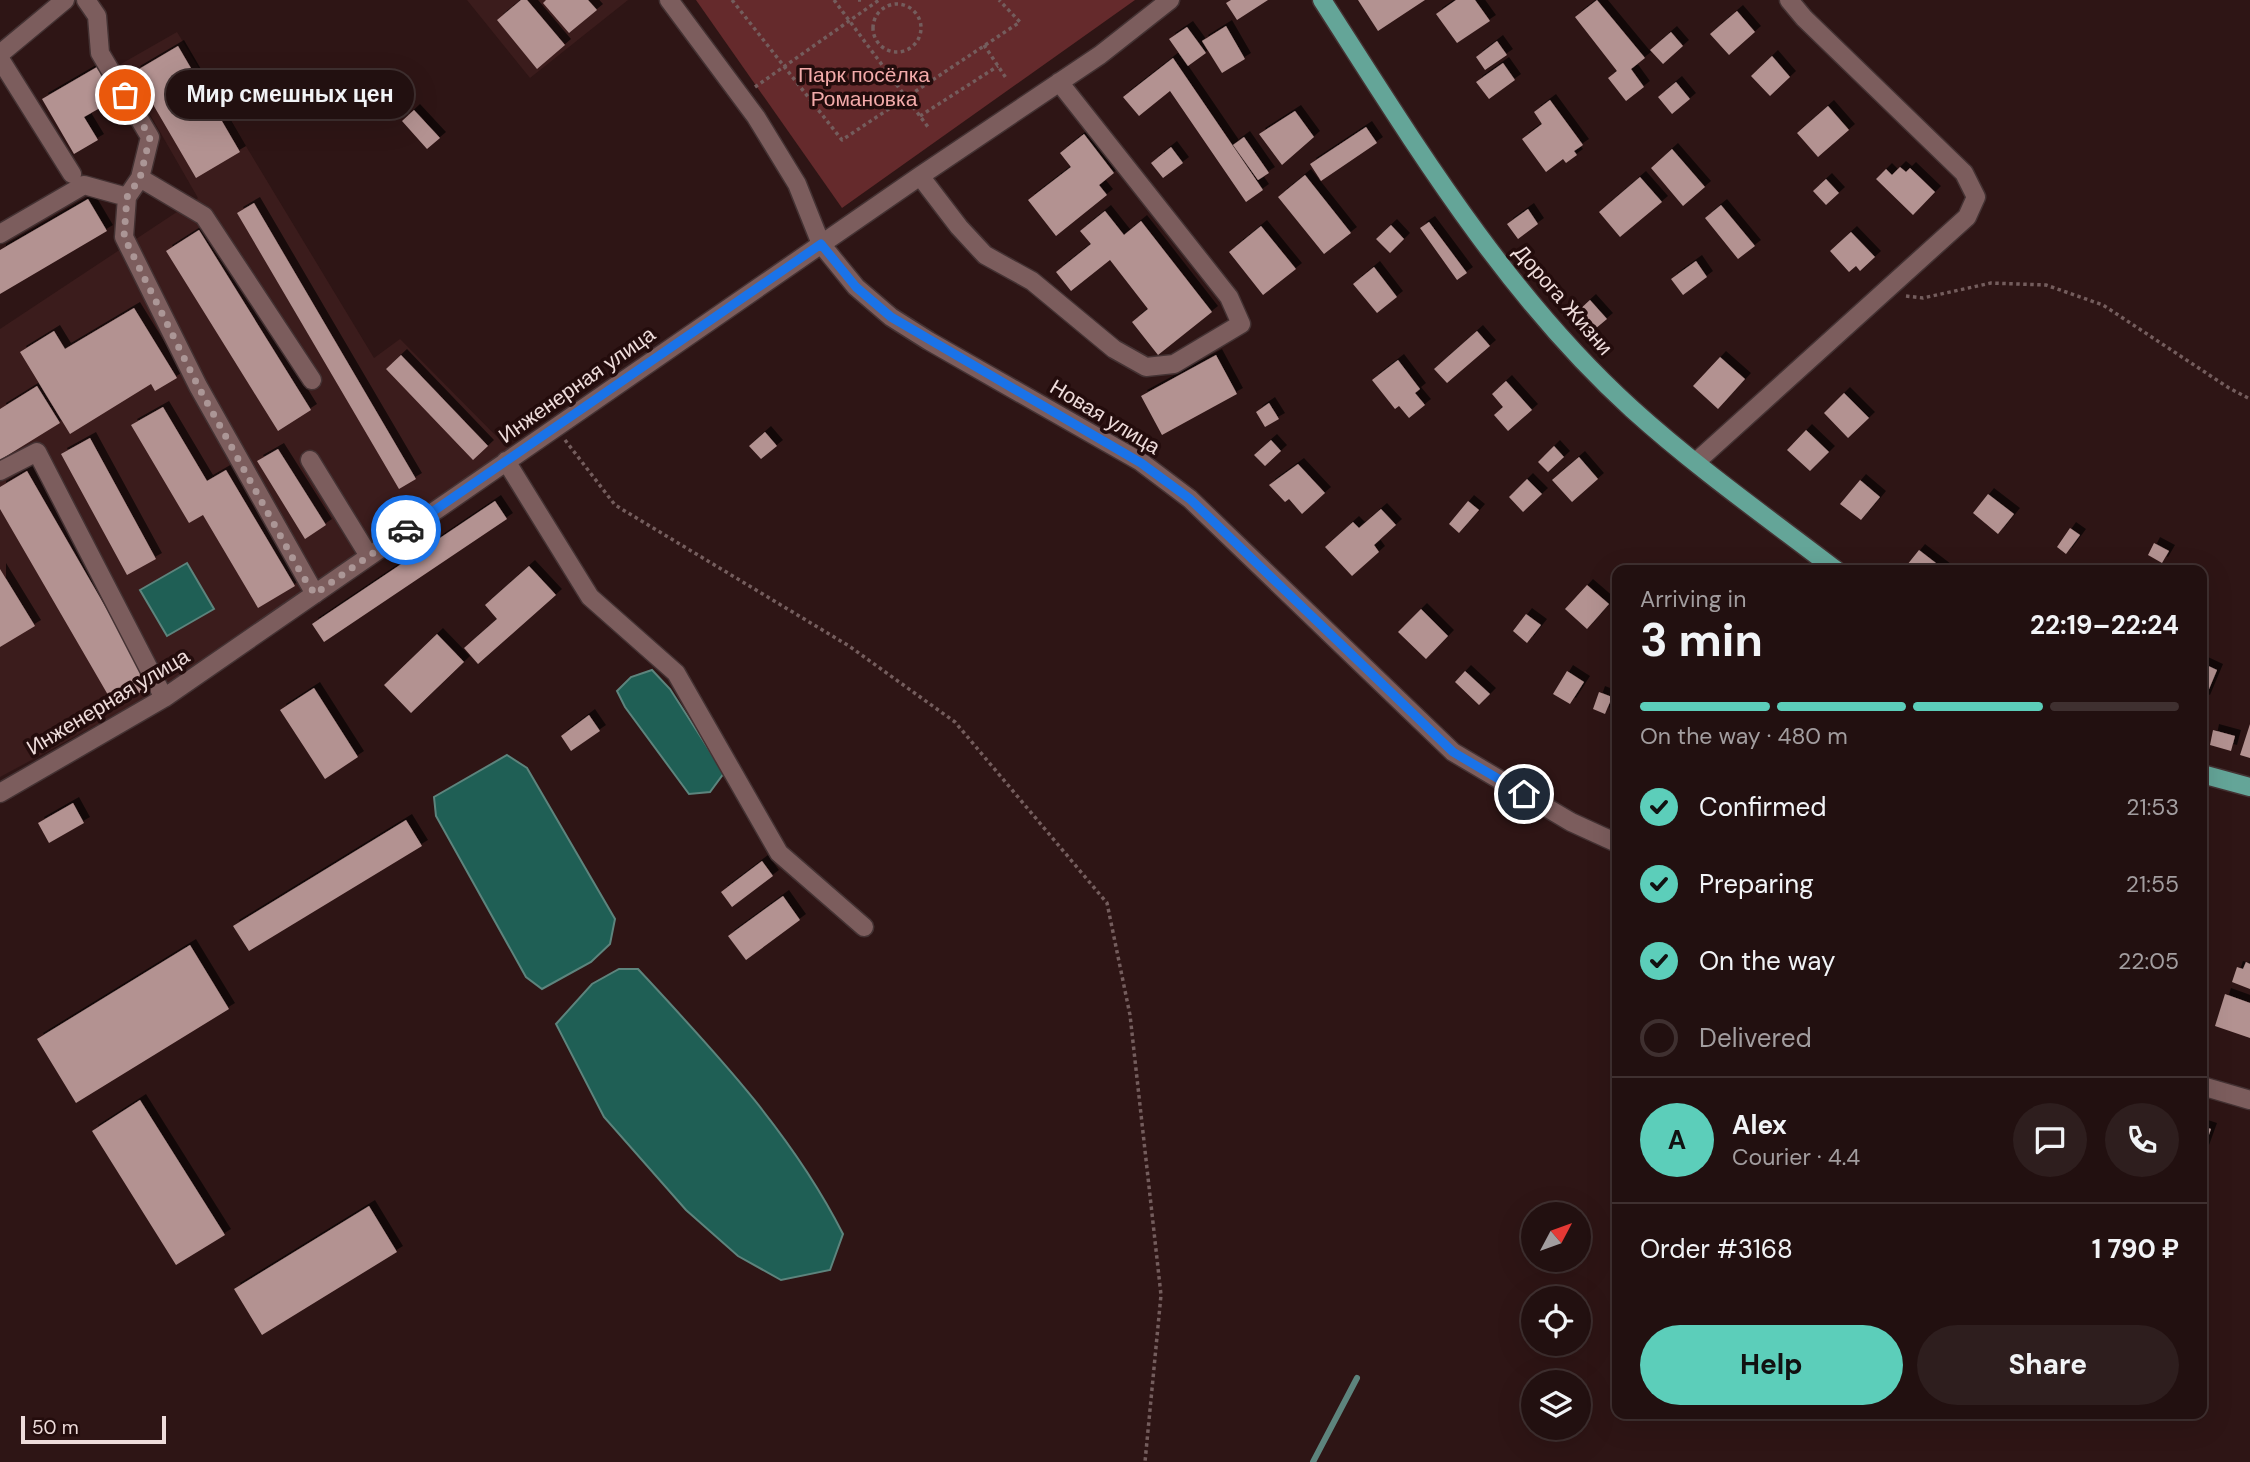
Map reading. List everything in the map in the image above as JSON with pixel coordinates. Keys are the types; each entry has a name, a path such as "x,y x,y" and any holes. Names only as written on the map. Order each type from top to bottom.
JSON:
{"main road":[{"name":"Дорога Жизни","path":"1322,0 1447,190 1537,309 1631,408 1830,565"},
{"path":"2207,775 2250,787"}],"street":[{"path":"65,0 0,56 72,174"},
{"path":"86,0 97,16 100,53 150,137 140,178 127,197 124,237 198,386 315,594"},
{"name":"Новая улица","path":"669,0 741,97 797,184 821,244 856,287 891,317 1141,463 1190,499 1453,752 1571,822 1612,841"},
{"name":"Инженерная улица","path":"0,793 164,698 1059,82 1170,0"},
{"path":"1696,462 1967,217 1976,197 1964,173 1804,18 1789,0"},
{"path":"920,176 959,227 985,255 1032,281 1114,349 1146,368 1174,364 1241,324 1229,297 1059,82"},
{"path":"140,178 204,216 312,380"},
{"path":"0,234 84,186 127,197"},
{"path":"0,471 37,452 164,698"},
{"path":"310,460 369,556"},
{"path":"506,461 590,597 676,673 779,853 864,928"},
{"path":"2207,1087 2250,1100"}],"path":[{"path":"732,0 842,140 1020,22 999,0"},
{"path":"834,0 928,127"},
{"path":"741,97 877,1 881,9"},
{"path":"893,4 906,5 916,13 921,25 919,38 912,48 900,53 887,51 877,43 872,32 874,19 881,9 893,4"},
{"path":"870,48 877,43"},
{"path":"984,45 1006,78"},
{"path":"920,116 998,66"},
{"path":"1882,294 1923,298 1991,283 2046,285 2103,306 2250,399"},
{"path":"556,427 615,505 849,646 955,722 1107,903 1130,1015 1161,1295 1145,1462"}],"shaded area":[{"path":"467,0 628,0 530,78"},
{"path":"177,32 374,358 400,339 508,448 154,694 0,777 0,329 198,198 121,64"}],"green space":[{"name":"Парк посёлка Романовка","path":"696,0 1135,0 842,208"}],"water":[{"path":"187,563 214,609 167,636 140,590"},
{"path":"652,670 670,689 724,773 710,792 689,794 625,707 617,691 631,677"},
{"path":"507,755 527,768 615,919 610,944 591,962 542,989 526,977 436,816 434,797"},
{"path":"619,969 638,969 723,1062 776,1127 823,1197 843,1234 830,1270 781,1280 738,1256 686,1210 604,1117 556,1024 592,984"}],"building":[{"path":"521,0 527,0 565,45 537,69 497,20"},
{"path":"546,0 588,0 597,10 569,33 543,3"},
{"path":"1231,0 1268,0 1237,20 1226,3"},
{"path":"1358,0 1425,0 1378,31"},
{"path":"1456,0 1475,0 1490,21 1457,43 1436,14"},
{"path":"1597,0 1645,58 1631,69 1644,87 1626,101 1608,78 1617,71 1575,17"},
{"path":"1737,11 1755,32 1729,55 1710,34"},
{"path":"1226,26 1245,59 1222,73 1202,41"},
{"path":"1187,27 1206,53 1188,66 1169,39"},
{"path":"1671,32 1683,46 1663,64 1650,50"},
{"path":"1497,41 1507,55 1485,70 1476,57"},
{"path":"178,46 240,152 196,178 134,72"},
{"path":"1772,56 1790,77 1770,96 1751,76"},
{"path":"1173,58 1263,190 1246,202 1170,91 1139,116 1123,97"},
{"path":"1503,63 1515,80 1489,99 1476,82"},
{"path":"97,67 116,99 84,117 98,140 74,154 42,99"},
{"path":"1676,82 1690,99 1672,114 1658,97"},
{"path":"1550,100 1583,145 1574,151 1577,155 1566,163 1563,159 1546,172 1522,139 1542,124 1534,112"},
{"path":"1828,106 1849,130 1818,157 1797,133"},
{"path":"414,110 440,138 427,149 402,121"},
{"path":"1295,111 1314,137 1282,165 1259,134"},
{"path":"1366,127 1377,143 1321,181 1310,164"},
{"path":"1084,134 1114,173 1099,185 1107,195 1056,236 1028,200 1071,167 1060,153"},
{"path":"1244,137 1269,173 1258,180 1233,145"},
{"path":"1171,147 1183,163 1163,178 1151,163"},
{"path":"1672,149 1705,187 1683,206 1651,168"},
{"path":"1900,167 1906,172 1910,168 1935,192 1913,215 1876,179 1886,169 1892,175"},
{"path":"1305,175 1351,233 1324,254 1278,197"},
{"path":"1640,177 1662,202 1620,237 1599,212"},
{"path":"1826,179 1839,193 1826,205 1813,191"},
{"path":"88,199 107,231 0,294 0,250"},
{"path":"254,203 416,479 399,489 237,213"},
{"path":"1721,205 1755,246 1738,259 1705,218"},
{"path":"1528,209 1538,224 1518,239 1507,224"},
{"path":"1105,211 1124,235 1141,221 1212,312 1158,355 1132,322 1148,309 1110,260 1071,291 1056,272 1091,244 1080,231"},
{"path":"1429,222 1467,273 1457,280 1420,228"},
{"path":"1391,225 1404,239 1390,253 1376,239"},
{"path":"1261,226 1296,269 1263,295 1229,252"},
{"path":"199,230 311,410 278,431 166,251"},
{"path":"1851,232 1875,257 1860,271 1856,266 1849,272 1830,251"},
{"path":"1696,261 1707,277 1683,295 1671,279"},
{"path":"1374,267 1397,297 1377,313 1353,284"},
{"path":"1590,300 1607,319 1595,329 1579,310"},
{"path":"134,308 177,378 155,391 151,384 70,434 20,352 54,331 65,349"},
{"path":"1477,331 1490,346 1447,383 1434,369"},
{"path":"401,355 488,446 473,460 386,369"},
{"path":"1216,355 1237,394 1162,435 1141,396"},
{"path":"1720,357 1745,379 1718,409 1693,386"},
{"path":"1398,360 1420,389 1415,393 1425,405 1409,418 1399,406 1395,409 1372,380"},
{"path":"1506,381 1532,410 1508,431 1494,415 1503,407 1492,394"},
{"path":"37,386 60,423 0,460 0,409"},
{"path":"1844,393 1869,418 1848,438 1824,413"},
{"path":"1269,403 1279,419 1265,427 1256,412"},
{"path":"163,407 207,481 226,470 295,586 258,608 203,515 189,523 131,425"},
{"path":"1806,430 1829,452 1810,471 1787,450"},
{"path":"765,432 777,446 761,459 749,446"},
{"path":"90,438 156,559 127,575 61,454"},
{"path":"1271,440 1281,451 1265,466 1254,455"},
{"path":"1554,446 1564,457 1548,472 1538,462"},
{"path":"278,449 326,525 305,539 257,461"},
{"path":"1579,457 1598,479 1572,502 1552,480"},
{"path":"1298,464 1325,493 1302,514 1289,499 1285,502 1269,485"},
{"path":"27,471 151,686 115,707 0,509 0,487"},
{"path":"1527,479 1542,494 1523,512 1509,497"},
{"path":"1860,480 1880,497 1861,520 1840,504"},
{"path":"1988,494 2014,514 1998,534 1973,513"},
{"path":"495,501 507,519 324,642 312,624"},
{"path":"1468,501 1479,510 1459,533 1449,524"},
{"path":"1381,509 1396,525 1374,545 1379,552 1352,576 1325,547 1353,522 1359,528"},
{"path":"2070,528 2080,535 2066,554 2057,547"},
{"path":"2154,543 2169,551 2162,563 2148,555"},
{"path":"1919,550 1938,565 1907,565"},
{"path":"529,566 556,595 478,664 464,648 497,619 485,605"},
{"path":"0,569 35,626 0,647"},
{"path":"1587,585 1609,604 1587,629 1565,609"},
{"path":"1421,609 1448,636 1426,659 1398,632"},
{"path":"1526,614 1541,625 1527,643 1513,631"},
{"path":"437,634 464,662 411,713 384,685"},
{"path":"2207,665 2217,670 2207,694"},
{"path":"1465,671 1490,694 1479,705 1455,682"},
{"path":"1567,671 1584,682 1570,704 1553,694"},
{"path":"314,688 358,757 325,779 280,710"},
{"path":"1599,692 1612,697 1605,714 1593,709"},
{"path":"589,715 600,731 571,751 561,736"},
{"path":"2250,724 2250,758 2240,755"},
{"path":"2213,730 2235,736 2231,751 2210,745"},
{"path":"73,803 84,823 49,843 38,823"},
{"path":"406,820 422,846 249,951 233,926"},
{"path":"762,861 773,876 732,907 721,892"},
{"path":"783,896 800,920 746,960 728,936"},
{"path":"190,945 229,1009 76,1103 37,1039"},
{"path":"2246,962 2250,964 2250,989 2232,982 2237,967 2243,969"},
{"path":"2225,994 2250,1003 2250,1038 2215,1026"},
{"path":"140,1100 225,1235 176,1265 92,1131"},
{"path":"369,1206 397,1252 262,1335 234,1289"}],"waterway":[{"path":"1313,1462 1357,1378"}],"way so far":[{"path":"125,95 150,137 140,178 127,197 124,237 198,386 302,575 315,594 406,530"}],"place":[{"name":"Мир смешных цен","path":"125,95"}],"route":[{"path":"406,530 821,244 856,287 891,317 1141,463 1190,499 1453,752 1524,794"}]}
